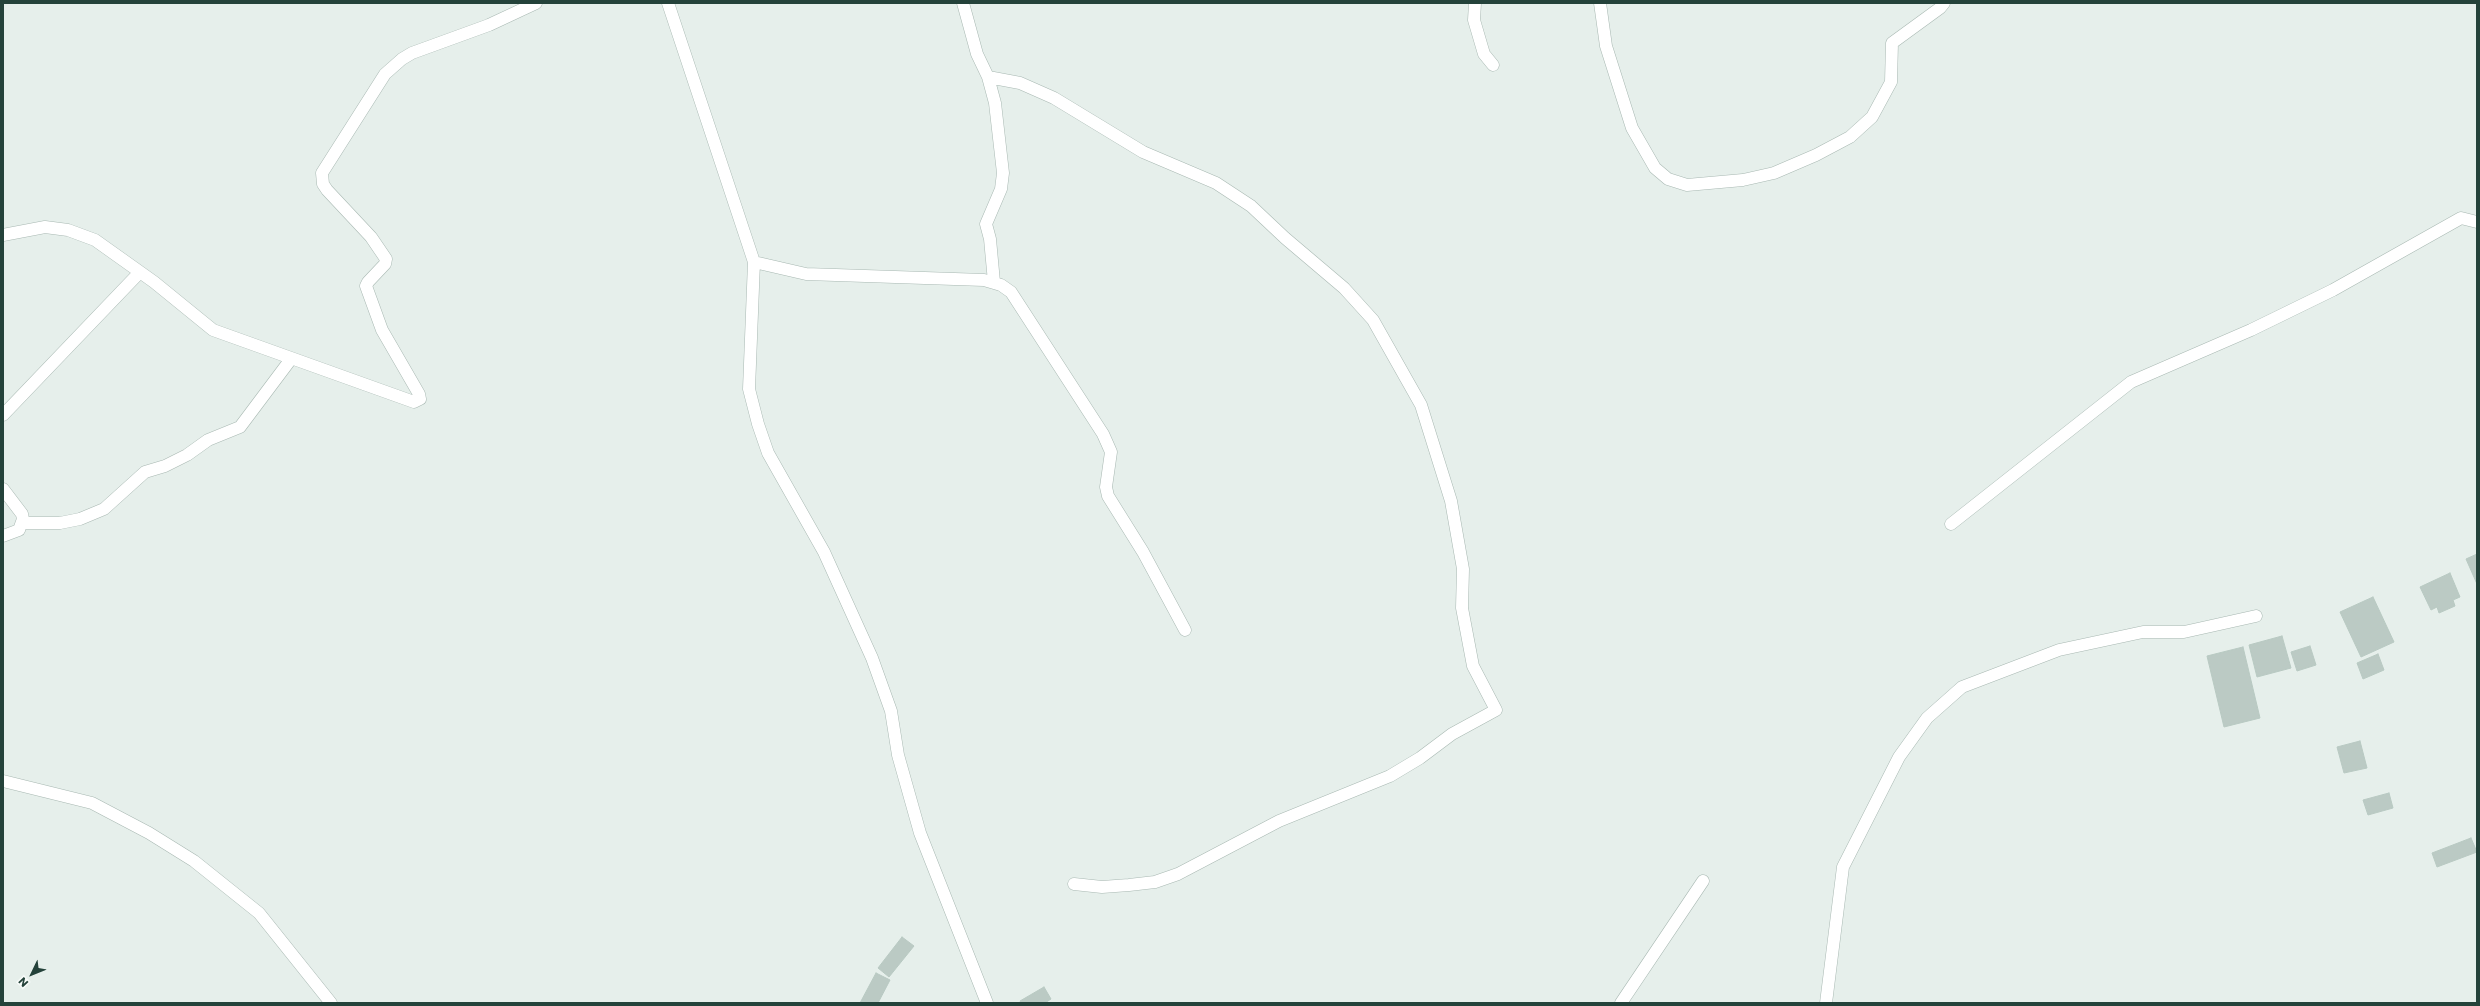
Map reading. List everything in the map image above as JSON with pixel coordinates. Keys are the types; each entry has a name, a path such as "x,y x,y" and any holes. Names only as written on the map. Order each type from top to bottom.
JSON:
{"street":[{"path":"3,235 45,227 68,230 95,240 184,305 208,328 291,359 365,383 414,402 420,398 407,370 382,330 366,286 385,264 386,259 371,237 327,190 323,184 322,173 385,74 402,59 412,53 489,24 536,3"},
{"path":"668,3 754,262 749,389 758,424 768,453 824,552 872,658 891,711 898,755 920,833 987,1003"},
{"path":"963,3 974,48 988,77 995,103 1003,173 1001,189 986,224 990,238 994,282"},
{"path":"1475,3 1474,20 1484,54 1493,65"},
{"path":"1600,3 1606,46 1632,128 1655,168 1668,179 1687,185 1743,180 1774,173 1816,155 1850,137 1872,117 1891,82 1892,43 1940,8 1944,3"},
{"path":"988,77 1020,83 1054,98 1143,152 1216,182 1251,206 1285,238 1344,288 1373,320 1421,405 1450,502 1463,569 1462,608 1473,666 1496,710 1452,734 1420,758 1390,776 1279,821 1178,874 1155,882 1129,885 1102,887 1074,884"},
{"path":"1951,524 2131,382 2251,330 2326,294 2461,218 2477,222"},
{"path":"754,262 806,274 994,282 1011,292 1103,434 1111,452 1106,487 1108,496 1143,552 1185,630"},
{"path":"3,415 140,272"},
{"path":"23,523 60,523 80,519 98,512 145,472 165,466 187,455 208,440 240,427 291,359"},
{"path":"3,489 22,514 23,523 19,530 3,536"},
{"path":"1826,1003 1843,867 1898,757 1927,718 1962,687 2059,650 2143,632 2184,632 2256,616"},
{"path":"3,781 92,803 149,833 194,861 259,913 331,1003"},
{"path":"1620,1003 1703,881"}],"building":[{"path":"2477,554 2477,584 2466,559"},
{"path":"2450,573 2460,597 2453,600 2455,606 2439,613 2437,607 2431,610 2420,587"},
{"path":"2373,597 2394,642 2361,657 2340,612"},
{"path":"2282,636 2291,668 2257,677 2249,645"},
{"path":"2310,646 2316,665 2297,671 2291,652"},
{"path":"2243,647 2260,718 2224,727 2207,656"},
{"path":"2378,654 2384,670 2363,679 2357,663"},
{"path":"2360,741 2367,768 2344,773 2337,747"},
{"path":"2389,793 2393,808 2368,815 2363,800"},
{"path":"2471,838 2477,852 2437,867 2432,853"},
{"path":"902,937 914,946 889,977 878,968"},
{"path":"876,973 890,980 878,1003 860,1003"},
{"path":"1044,987 1051,999 1045,1003 1021,1003 1020,1001"}]}
